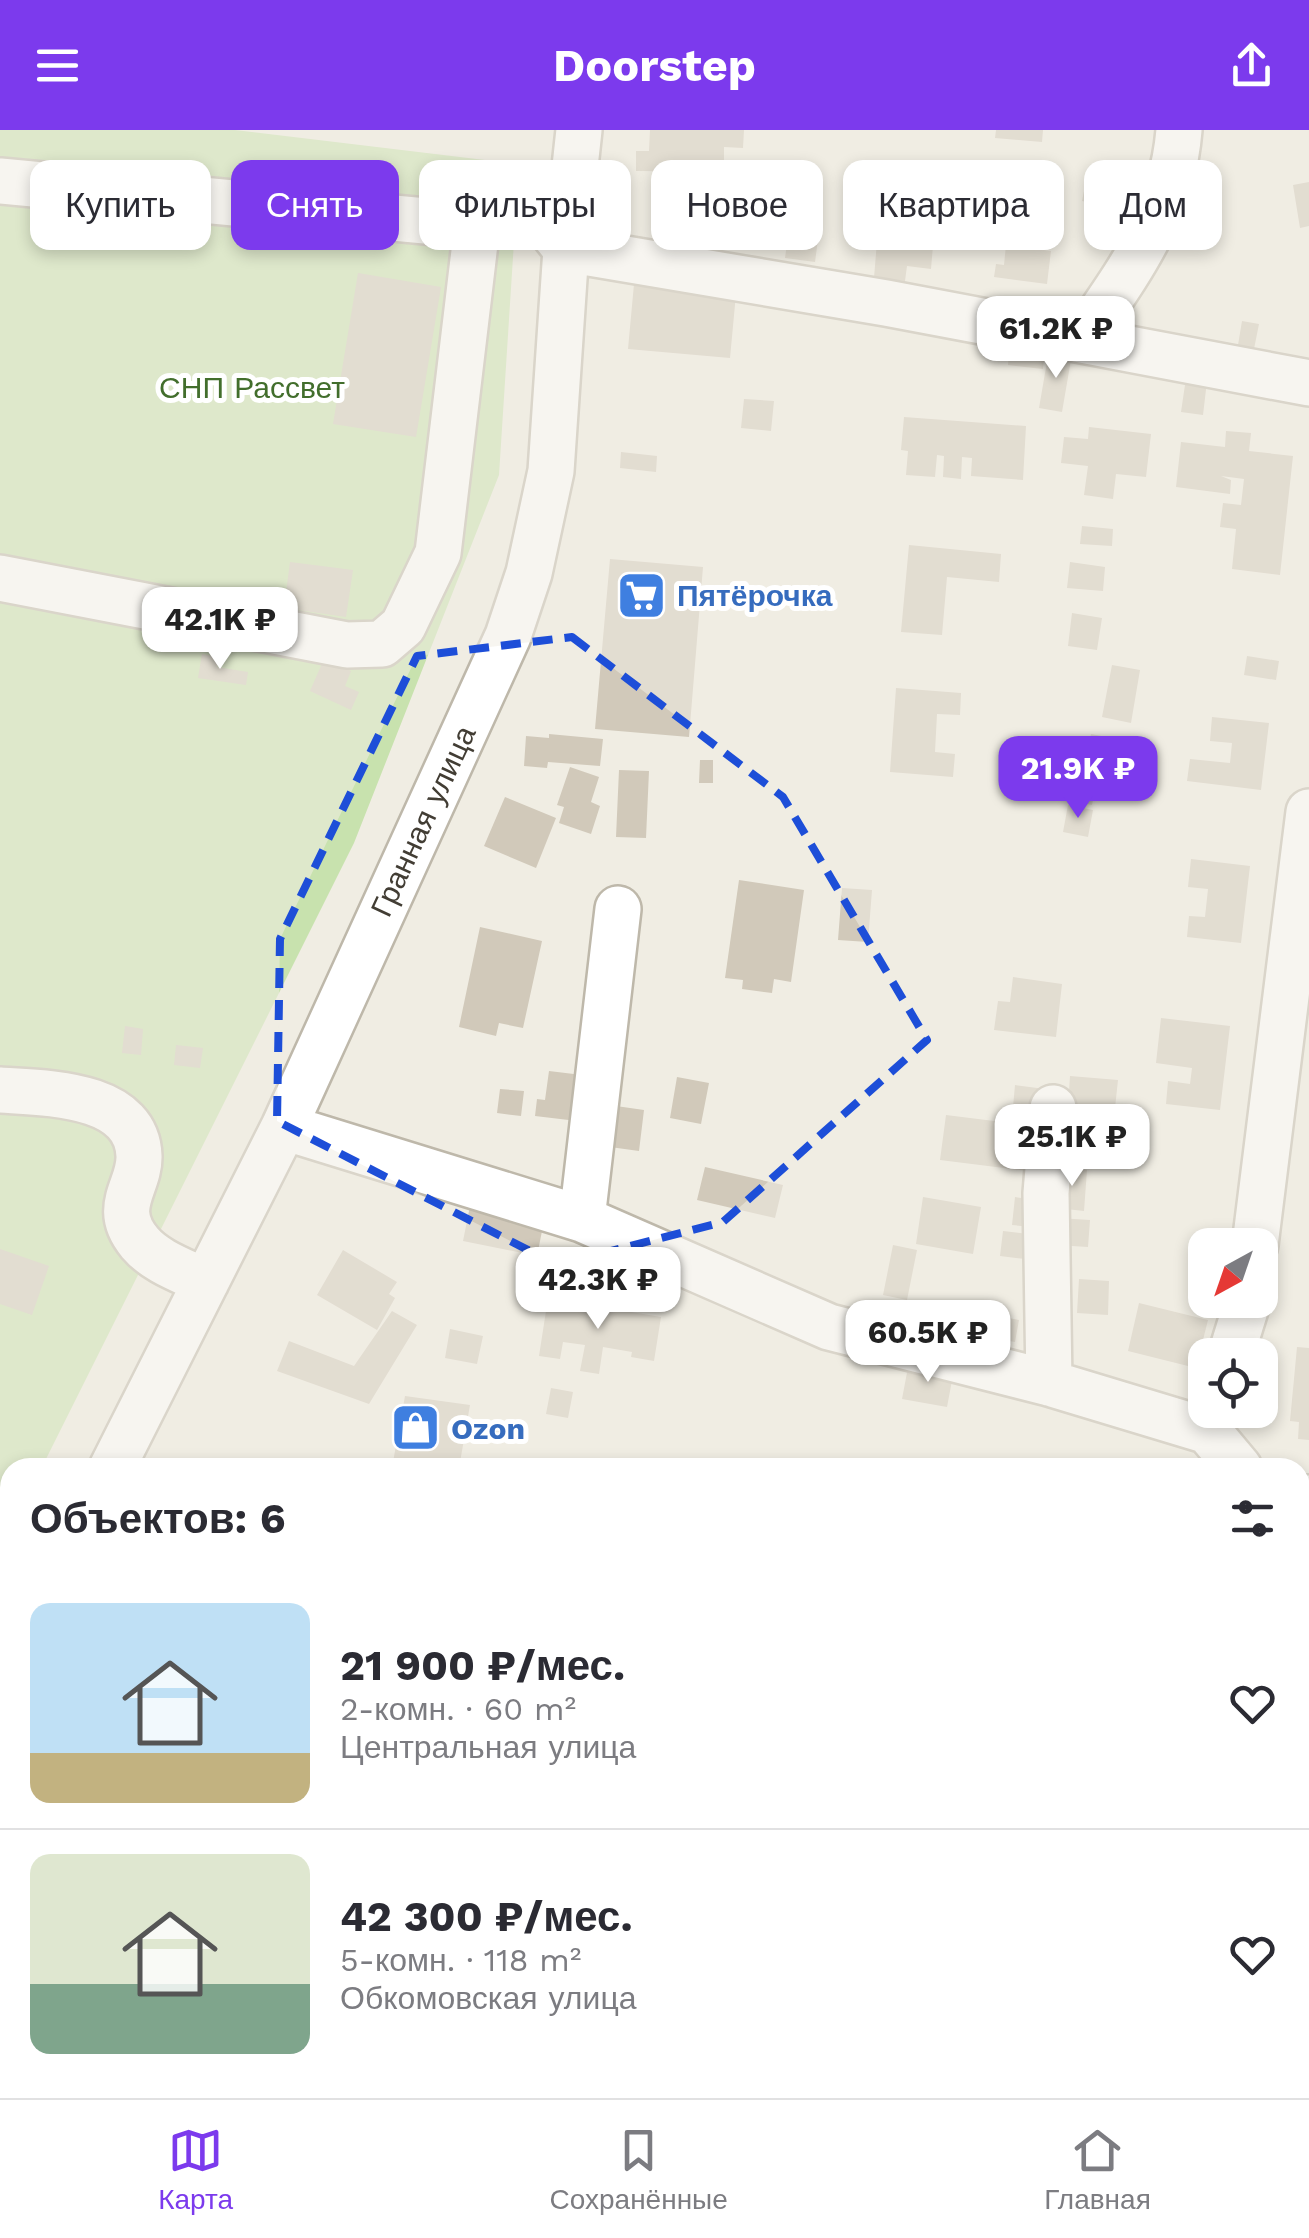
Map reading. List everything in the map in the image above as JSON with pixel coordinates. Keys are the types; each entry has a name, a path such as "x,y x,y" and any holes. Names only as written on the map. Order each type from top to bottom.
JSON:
{"street":[{"name":"Гранная улица","path":"576,160 579,130"},
{"path":"1082,340 1158,220 1171,186 1179,130"},
{"path":"0,181 419,220"},
{"path":"0,578 347,645 382,644 403,626 438,553 474,250"},
{"name":"Гранная улица","path":"117,1458 284,1127 508,636 529,573 551,471 566,250"},
{"path":"577,250 1305,377"},
{"path":"1257,1228 1309,812"},
{"path":"582,1219 618,908"},
{"path":"0,1090 72,1096 118,1112 128,1125 140,1157 128,1192 127,1219 140,1243 161,1260 206,1282"},
{"path":"1049,1383 1046,1194 1053,1108"},
{"path":"284,1127 582,1219 828,1327 1188,1415"},
{"path":"1216,1428 1233,1458"}],"highlighted area":[{"path":"572,637 783,797 927,1040 723,1222 557,1265 277,1121 280,939 417,656"}],"green space":[{"name":"СНП Рассвет","path":"0,130 235,130 486,160 419,160 419,250 513,250 499,475 354,843 46,1458 0,1458"}],"building":[{"path":"650,130 744,130 743,148 724,147 724,160 651,160 651,171 636,171 636,151 649,151"},
{"path":"996,130 1043,130 1042,142 995,138"},
{"path":"1309,182 1309,226 1300,228 1293,185"},
{"path":"786,250 817,250 815,262 785,258"},
{"path":"876,250 933,250 931,269 907,266 905,281 874,278"},
{"path":"1006,250 1051,251 1047,284 994,277 996,264 1004,265"},
{"path":"358,273 441,287 416,437 333,424"},
{"path":"634,284 736,294 730,358 628,349"},
{"path":"1242,321 1259,324 1253,354 1237,351"},
{"path":"1010,338 1046,341 1043,369 1008,365"},
{"path":"1049,350 1072,354 1062,412 1039,408"},
{"path":"1186,378 1207,381 1203,415 1181,412"},
{"path":"744,399 774,401 771,431 741,428"},
{"path":"904,417 1026,426 1023,480 971,476 972,458 962,457 961,479 943,477 944,456 937,455 935,477 906,475 908,451 901,450"},
{"path":"1089,427 1151,434 1146,477 1116,474 1113,499 1084,495 1088,466 1061,463 1064,437 1088,439"},
{"path":"1226,431 1251,433 1249,451 1293,456 1280,575 1232,569 1236,529 1220,527 1223,503 1241,505 1244,479 1221,476 1231,480 1230,494 1176,487 1181,442 1225,447"},
{"path":"621,452 657,456 656,472 620,468"},
{"path":"1082,526 1113,529 1112,546 1080,544"},
{"path":"909,545 1001,554 999,582 947,577 942,635 901,632"},
{"path":"610,559 703,567 689,737 595,729"},
{"path":"290,562 353,570 346,617 284,608"},
{"path":"1070,562 1105,567 1103,591 1067,588"},
{"path":"1072,613 1102,618 1097,650 1068,646"},
{"path":"202,654 219,657 217,667 248,672 246,685 198,678"},
{"path":"1247,656 1279,661 1276,680 1244,675"},
{"path":"324,659 351,671 345,686 359,692 351,710 310,691"},
{"path":"1112,665 1140,670 1131,723 1102,717"},
{"path":"896,688 961,693 960,715 937,714 935,752 955,754 953,777 890,772"},
{"path":"1212,717 1269,723 1261,790 1187,781 1190,759 1230,763 1232,743 1210,741"},
{"path":"549,734 603,739 600,766 548,762 547,768 524,766 526,736 549,738"},
{"path":"1091,734 1143,744 1137,777 1109,772 1110,766 1084,765"},
{"path":"700,760 713,760 713,783 699,783"},
{"path":"570,767 599,777 591,802 600,806 591,834 559,823 564,807 557,805"},
{"path":"619,770 649,771 646,838 616,837"},
{"path":"1076,775 1097,779 1092,805 1071,801"},
{"path":"505,797 556,818 536,868 484,846"},
{"path":"1068,805 1093,810 1088,837 1063,832"},
{"path":"1191,859 1250,866 1241,943 1187,937 1189,916 1205,917 1208,889 1188,887"},
{"path":"739,880 804,890 791,982 774,979 772,993 742,989 743,980 725,978"},
{"path":"842,888 872,890 868,942 838,940"},
{"path":"480,927 542,941 523,1028 499,1023 496,1036 459,1027"},
{"path":"1013,977 1062,984 1056,1037 994,1030 998,1001 1010,1002"},
{"path":"1161,1018 1230,1026 1220,1110 1166,1104 1168,1081 1190,1084 1192,1068 1156,1063"},
{"path":"125,1026 143,1029 141,1055 122,1053"},
{"path":"176,1045 203,1048 200,1068 174,1065"},
{"path":"549,1071 582,1075 577,1121 535,1116 537,1099 545,1100"},
{"path":"1070,1076 1118,1080 1115,1108 1104,1107 1101,1137 1080,1136 1082,1109 1068,1108"},
{"path":"677,1077 709,1083 701,1124 670,1118"},
{"path":"1015,1085 1045,1089 1042,1111 1013,1107"},
{"path":"500,1089 524,1091 521,1116 497,1113"},
{"path":"616,1106 644,1110 639,1151 610,1147"},
{"path":"946,1115 1042,1127 1037,1172 940,1160"},
{"path":"705,1167 783,1185 775,1218 697,1200"},
{"path":"1060,1168 1087,1170 1084,1211 1057,1208"},
{"path":"923,1197 981,1207 973,1254 916,1244"},
{"path":"1015,1197 1035,1200 1032,1227 1012,1225"},
{"path":"470,1206 544,1221 537,1256 463,1241"},
{"path":"1058,1218 1090,1220 1088,1247 1056,1245"},
{"path":"1003,1231 1028,1234 1025,1259 1000,1256"},
{"path":"893,1245 917,1250 907,1300 883,1295"},
{"path":"0,1249 49,1266 32,1315 0,1304"},
{"path":"343,1250 397,1282 389,1294 395,1298 377,1330 317,1295"},
{"path":"1079,1279 1109,1281 1108,1315 1077,1313"},
{"path":"548,1298 661,1317 654,1361 603,1347 599,1374 580,1371 585,1345 563,1342 560,1359 539,1356"},
{"path":"1139,1303 1208,1320 1204,1338 1188,1338 1188,1366 1128,1351"},
{"path":"392,1311 417,1325 369,1404 277,1371 289,1341 354,1366"},
{"path":"982,1313 1019,1320 1015,1342 979,1336"},
{"path":"450,1329 483,1336 477,1364 445,1358"},
{"path":"1297,1347 1309,1348 1309,1440 1298,1439 1299,1422 1290,1421"},
{"path":"909,1362 954,1370 947,1407 902,1399"},
{"path":"551,1388 573,1392 568,1418 546,1414"},
{"path":"405,1396 470,1405 461,1458 394,1458"}],"place":[{"name":"Пятёрочка","path":"642,595"},
{"name":"Ozon","path":"416,1428"}]}
